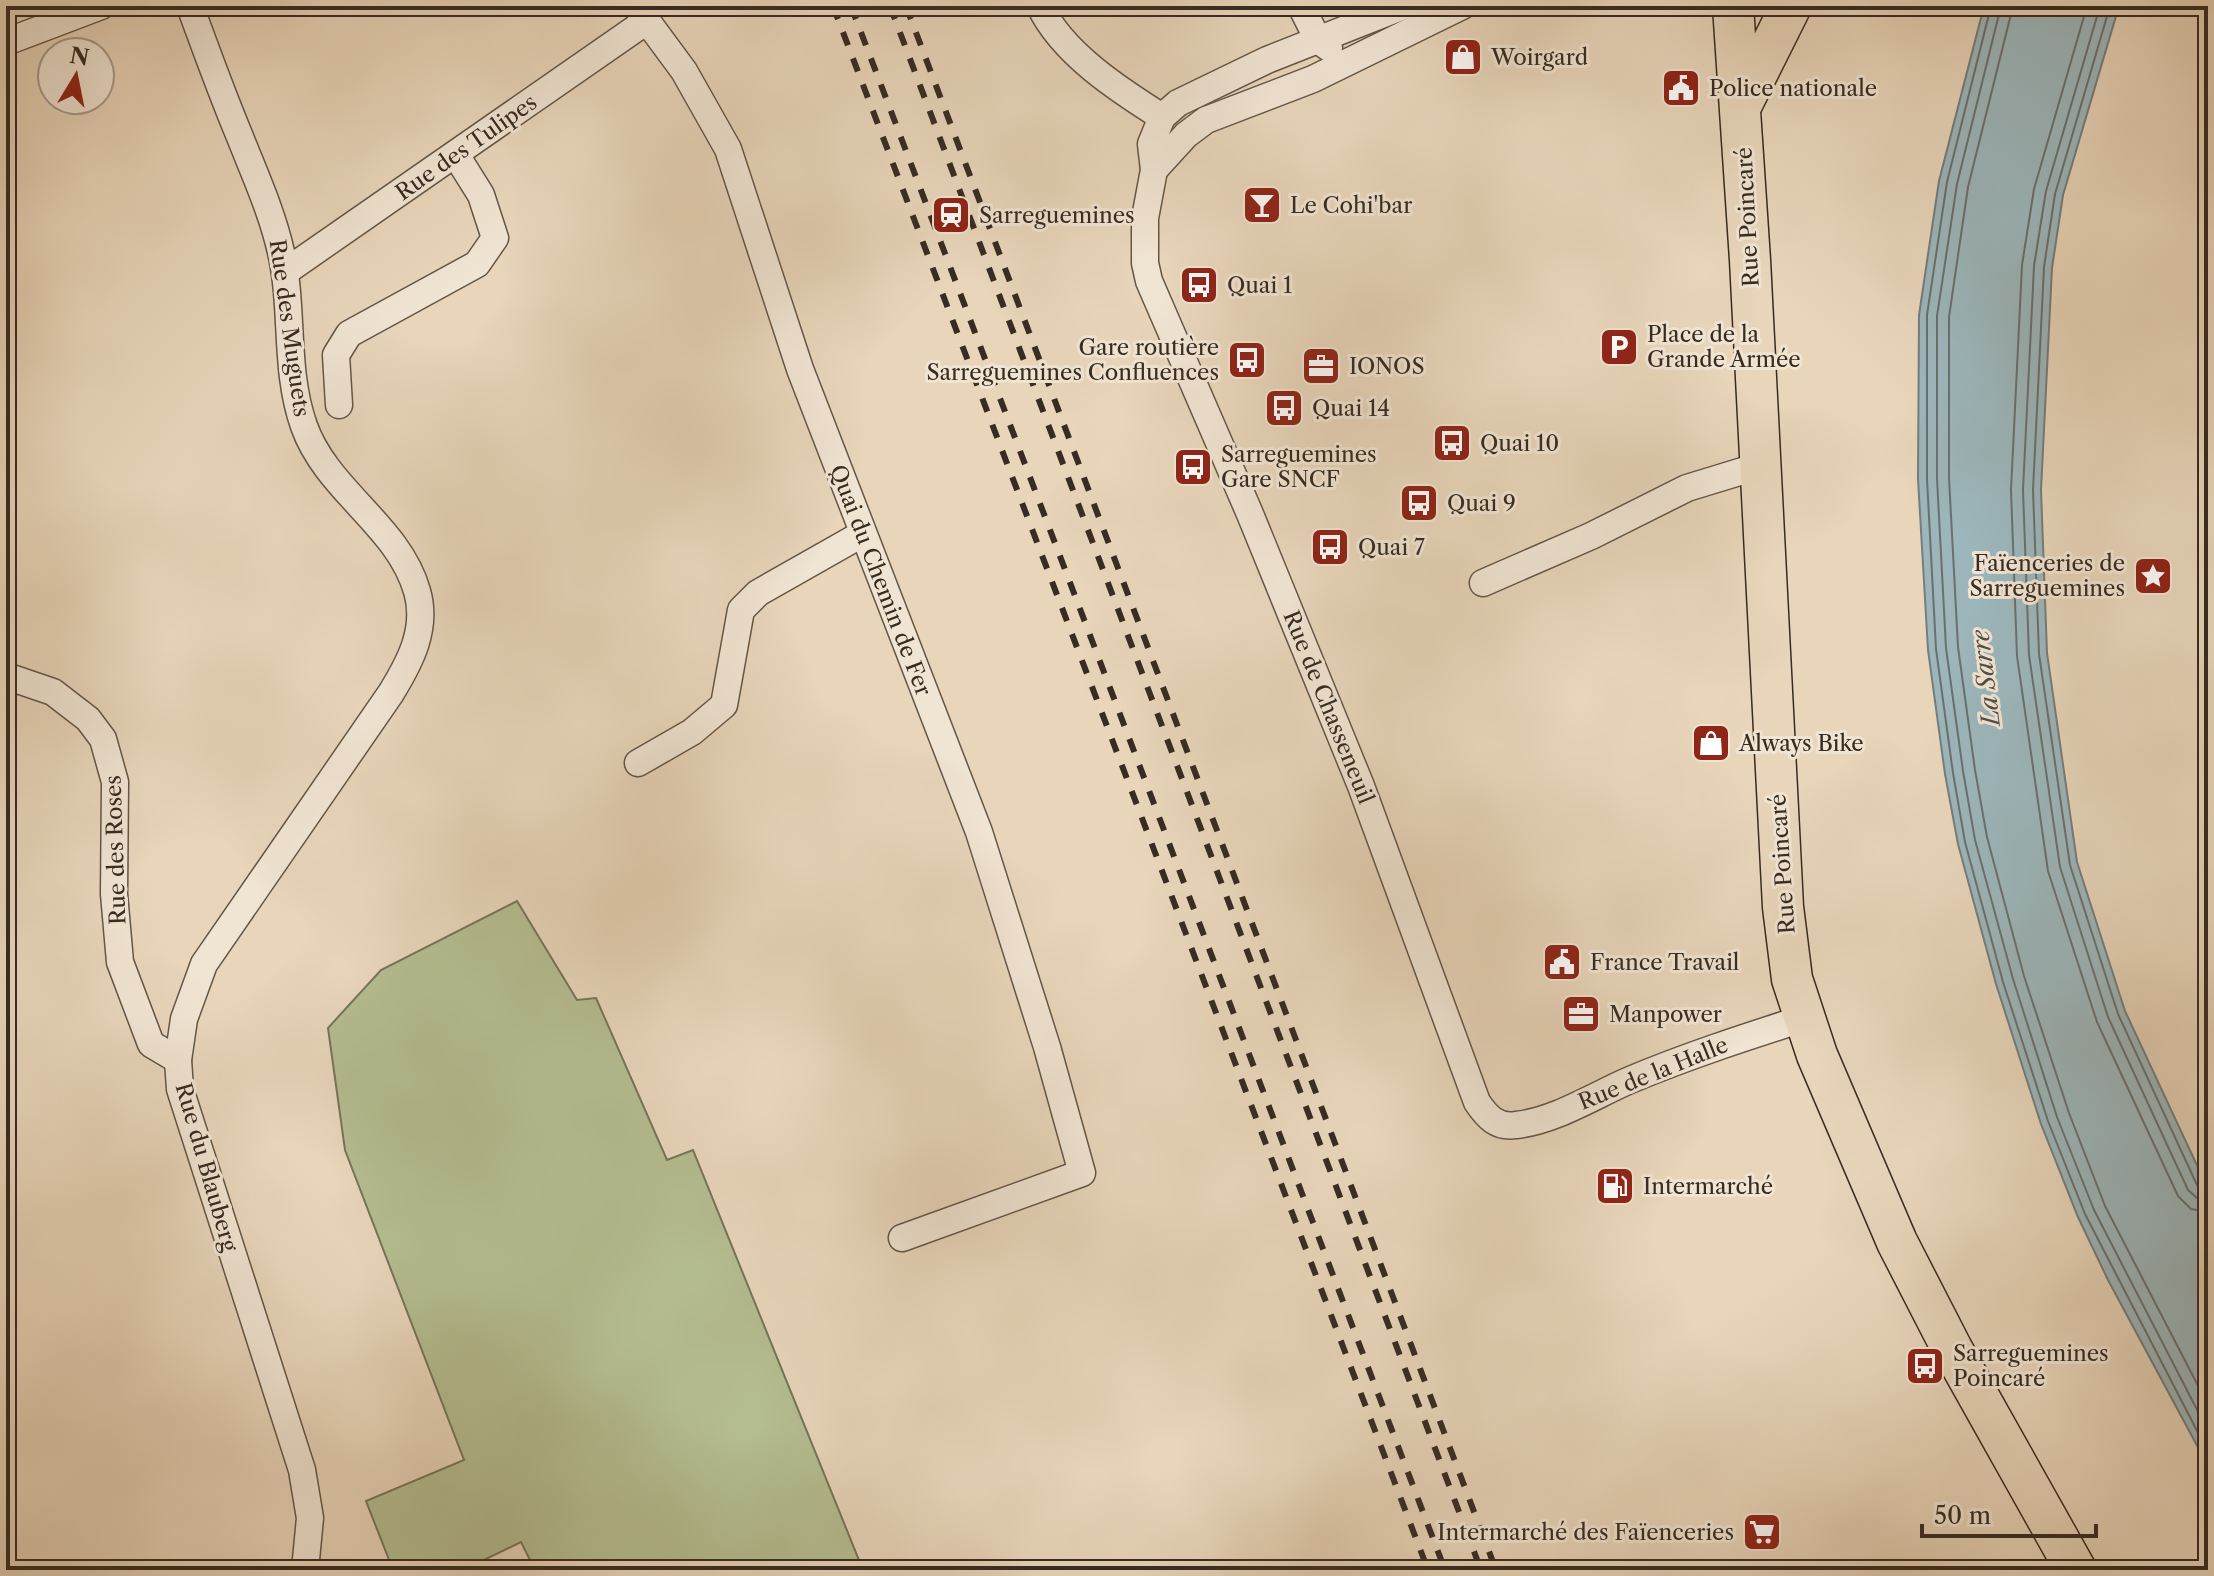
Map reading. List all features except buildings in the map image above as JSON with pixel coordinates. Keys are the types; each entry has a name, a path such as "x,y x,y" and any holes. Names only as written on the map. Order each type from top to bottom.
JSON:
{"main road":[{"name":"Rue Poincaré","path":"1733,6 1742,106 1783,907 1792,979 1817,1055 1907,1264 2076,1566"},
{"name":"Rue Poincaré","path":"1742,106 1791,6"}],"street":[{"path":"6,42 101,6"},
{"name":"Rue des Muguets","path":"190,6 265,201 285,272 291,367 305,429 327,470 397,550 418,593 421,616 412,659 349,753"},
{"path":"1040,6 1047,21 1066,42 1162,117 1178,103 1196,94 1404,6"},
{"path":"1301,6 1318,40 1334,52 1358,54"},
{"path":"1154,170 1186,135 1206,120 1313,79 1358,54 1462,6"},
{"name":"Rue des Tulipes","path":"285,272 456,155 641,14"},
{"name":"Quai du Chemin de Fer","path":"641,14 684,71 728,149 800,369 979,832 1047,1047 1082,1173 902,1238"},
{"name":"Rue de Chasseneuil","path":"1162,117 1151,144 1154,170 1145,218 1145,263 1151,287 1300,634 1424,952 1477,1102 1487,1117 1501,1125"},
{"path":"339,405 336,355 349,334 477,264 495,238 481,195 456,155"},
{"path":"1483,583 1591,536 1687,488 1759,466"},
{"path":"638,763 692,732 724,705 741,610 758,593 862,534"},
{"name":"Rue des Roses","path":"6,676 53,692 88,719 103,739 115,782 114,894 120,962 151,1044 178,1060"},
{"name":"Rue du Blauberg","path":"305,1570 310,1518 302,1470 180,1089 178,1060 184,1019 204,964 349,753"},
{"name":"Rue de la Halle","path":"1501,1125 1517,1125 1542,1118 1661,1067 1805,1018"}],"green space":[{"path":"517,901 577,1000 596,998 667,1160 693,1150 863,1570 535,1570 521,1542 463,1570 393,1570 366,1501 464,1460 345,1150 328,1028 381,970"}],"water":[{"name":"La Sarre","path":"1984,6 2119,6 2063,195 2052,268 2041,490 2047,653 2077,862 2125,1011 2208,1189 2208,1466 2108,1280 2078,1217 2041,1124 1996,984 1958,844 1945,774 1928,650 1918,479 1919,315 1939,181"}],"railway":[{"path":"833,6 1428,1570"},
{"path":"851,6 1445,1570"},
{"path":"890,6 1481,1570"},
{"path":"906,6 1496,1570"}],"place":[{"name":"Woirgard","path":"1463,57"},
{"name":"Police nationale","path":"1681,88"},
{"name":"Le Cohi'bar","path":"1262,205"},
{"name":"Sarreguemines","path":"951,215"},
{"name":"Quai 1","path":"1199,285"},
{"name":"Place de la Grande Armée","path":"1619,347"},
{"name":"Gare routière Sarreguemines Confluences","path":"1247,360"},
{"name":"IONOS","path":"1321,366"},
{"name":"Quai 14","path":"1284,408"},
{"name":"Quai 10","path":"1452,443"},
{"name":"Sarreguemines Gare SNCF","path":"1193,467"},
{"name":"Quai 9","path":"1419,503"},
{"name":"Quai 7","path":"1330,547"},
{"name":"Faïenceries de Sarreguemines","path":"2153,576"},
{"name":"Always Bike","path":"1711,743"},
{"name":"France Travail","path":"1562,962"},
{"name":"Manpower","path":"1581,1014"},
{"name":"Intermarché","path":"1615,1186"},
{"name":"Sarreguemines Poincaré","path":"1925,1366"},
{"name":"Intermarché des Faïenceries","path":"1762,1532"}]}
